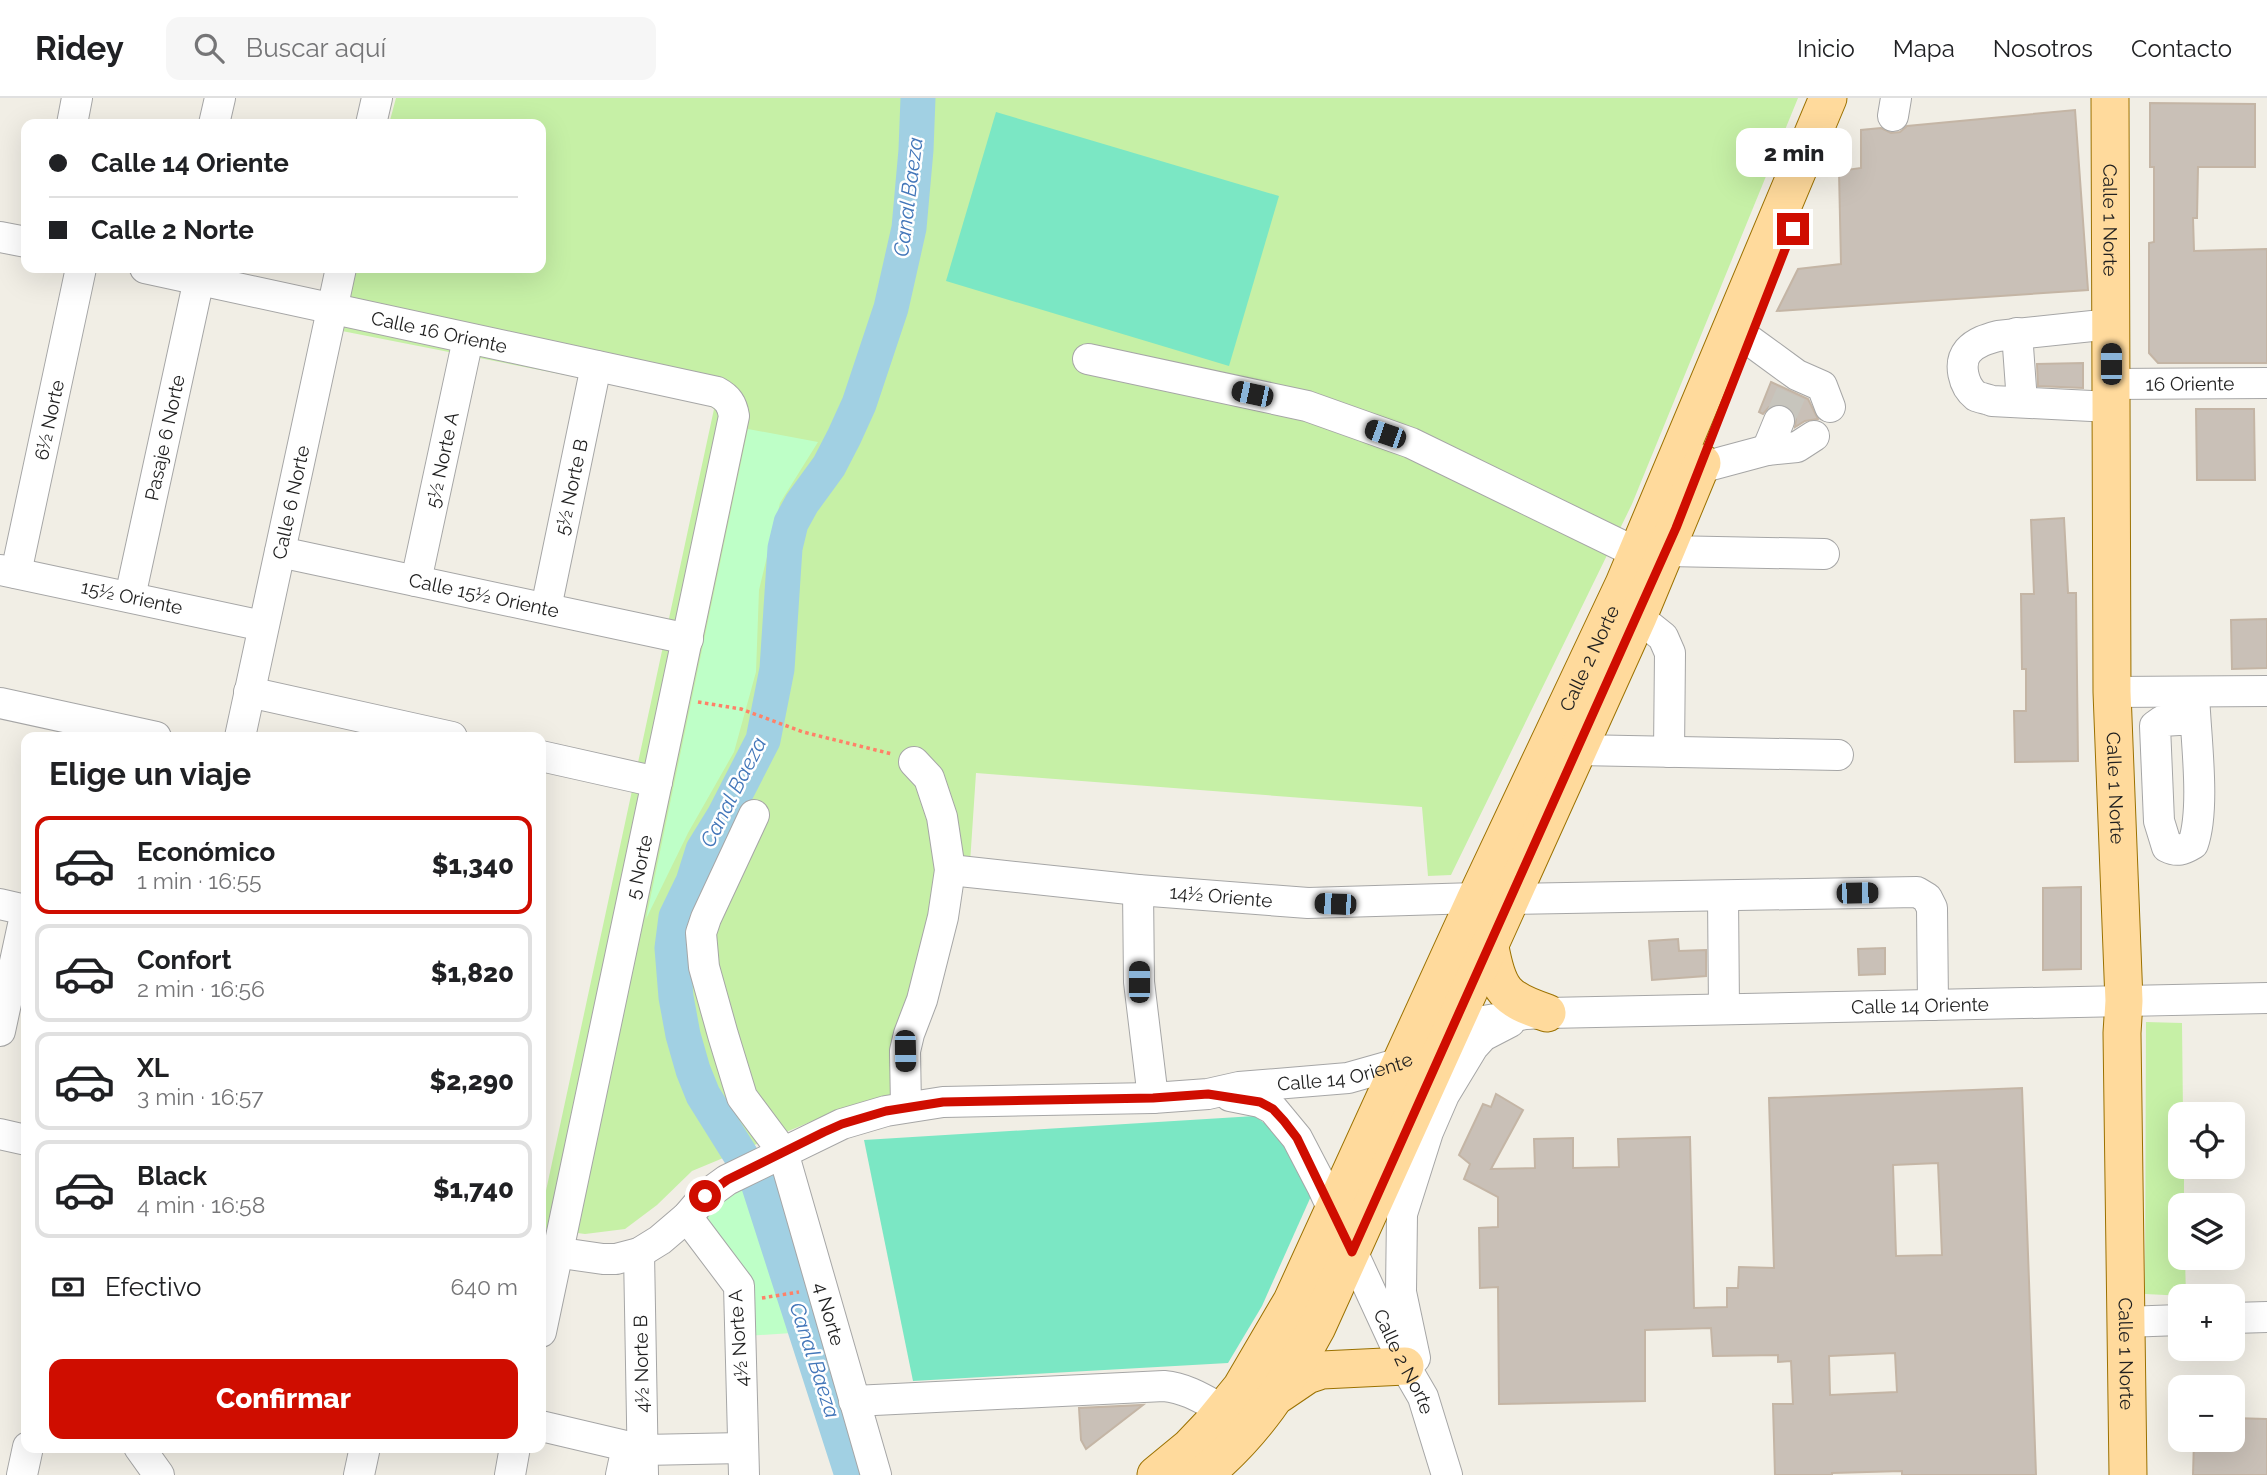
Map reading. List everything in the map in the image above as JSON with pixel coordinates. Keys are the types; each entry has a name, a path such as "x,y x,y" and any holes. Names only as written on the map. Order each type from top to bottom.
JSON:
{"main road":[{"name":"Calle 2 Norte","path":"1352,1252 1490,947 1494,899 1652,552 1828,98"},
{"name":"Calle 2 Norte","path":"1333,1213 1401,1063 1578,750 1638,617 1652,552 1700,468 1847,98"},
{"name":"Calle 1 Norte","path":"2108,99 2112,692 2123,1001 2128,1475"},
{"path":"1490,947 1493,967 1508,995 1537,1013"},
{"path":"1156,1475 1189,1447 1241,1388 1277,1331 1333,1213"},
{"path":"1203,1475 1253,1427 1291,1375 1352,1252"},
{"path":"1275,1397 1307,1375 1322,1370 1405,1366"}],"street":[{"path":"73,119 77,98"},
{"path":"215,119 220,98"},
{"path":"373,119 377,98"},
{"path":"0,237 21,241"},
{"name":"6½ Norte","path":"8,571 80,273"},
{"name":"Calle 6 Norte","path":"241,732 340,273"},
{"name":"Calle 16 Oriente","path":"187,274 332,310 717,392 730,402"},
{"name":"Pasaje 6 Norte","path":"131,597 187,274"},
{"path":"2022,402 2017,333 2110,324"},
{"name":"16 Oriente","path":"2017,333 1980,341 1968,351 1963,360 1963,371 1965,382 1976,396 1992,401 2022,402 2267,383"},
{"name":"5½ Norte A","path":"416,581 468,339"},
{"path":"1749,341 1795,383 1822,386 1830,407"},
{"path":"1088,359 1320,411 1411,443 1652,552 1824,554"},
{"name":"5½ Norte B","path":"546,608 596,366"},
{"name":"5 Norte","path":"546,1288 550,1252 688,639 734,416 730,402"},
{"path":"1768,450 1779,421"},
{"path":"1700,468 1768,450 1797,447 1814,436"},
{"name":"Calle 15½ Oriente","path":"279,552 688,639"},
{"name":"15½ Oriente","path":"8,571 263,625"},
{"path":"1638,617 1663,637 1670,653 1669,752"},
{"path":"2112,692 2195,705 2267,691"},
{"path":"249,692 381,729 408,732"},
{"path":"0,703 92,730 110,732"},
{"path":"1578,750 1838,755"},
{"path":"546,757 657,782"},
{"path":"906,1107 905,1051 958,871 929,778 914,762"},
{"path":"754,815 701,933 704,967 742,1097 772,1157"},
{"name":"14½ Oriente","path":"958,871 1139,890 1335,904 1911,891 1923,894 1933,913 1933,1005"},
{"path":"1139,890 1139,982 1153,1098"},
{"path":"1723,896 1724,1009"},
{"path":"0,904 21,909"},
{"path":"0,1031 21,933"},
{"name":"Calle 14 Oriente","path":"550,1252 603,1259 616,1259 639,1253 660,1240 687,1217 705,1196 727,1180 842,1124 906,1107 943,1102 1153,1098 1208,1094 1239,1087 1348,1078 1401,1063 1451,1032 1480,1021 1537,1013 2267,998"},
{"path":"1423,1397 1401,1292 1402,1214 1428,1132 1444,1095 1473,1047 1483,1036 1537,1013"},
{"name":"Calle 2 Norte","path":"1208,1094 1260,1102 1273,1109 1297,1138 1405,1366 1423,1397 1447,1475"},
{"path":"0,1134 21,1139"},
{"name":"4 Norte","path":"772,1157 855,1401 876,1475"},
{"name":"4½ Norte A","path":"687,1217 739,1286 744,1462"},
{"name":"4½ Norte B","path":"634,1462 639,1253"},
{"path":"2245,1318 2267,1317"},
{"path":"2125,1322 2168,1320"},
{"path":"855,1401 1164,1386 1190,1392 1223,1410"},
{"path":"546,1428 634,1462 744,1462"},
{"path":"22,1475 27,1453"},
{"path":"143,1453 159,1475"},
{"path":"359,1475 364,1453"},
{"path":"510,1475 514,1453"}],"path":[{"path":"675,698 741,709 803,732 914,762"}],"green space":[{"path":"396,98 1798,98 1632,504 1451,875 1428,876 1422,807 976,773 970,863 916,1062 916,1093 810,1122 692,1171 657,1205 625,1229 585,1234 546,1229 546,1191 714,409 703,402 342,331 355,273 546,273 546,119 390,119"},
{"path":"996,112 1279,196 1229,366 946,281"},
{"path":"748,429 818,442 780,503 759,590 756,672 734,752 688,833 646,919"},
{"path":"2146,1022 2182,1023 2183,1102 2168,1102 2168,1179 2184,1179 2184,1193 2168,1193 2168,1270 2185,1270 2186,1284 2168,1284 2168,1295 2145,1294"},
{"path":"1255,1116 1277,1133 1312,1194 1262,1306 1228,1363 913,1381 864,1140"},
{"path":"741,1178 766,1245 792,1333 746,1336 695,1219"}],"building":[{"path":"2150,103 2255,104 2255,167 2198,167 2197,218 2193,218 2194,251 2267,249 2267,363 2158,363 2149,353 2149,243 2154,242 2154,167 2150,167"},
{"path":"2075,110 2088,290 1777,311 1798,269 1841,264 1839,171 1861,168 1861,130 1881,128 1891,133 1900,132 1907,126"},
{"path":"2083,363 2083,388 2038,386 2037,364"},
{"path":"1771,382 1808,399 1818,419 1805,421 1795,427 1796,418 1786,405 1776,404 1763,414 1759,412"},
{"path":"2196,409 2254,409 2255,480 2197,480"},
{"path":"2064,518 2068,593 2076,593 2078,761 2015,762 2014,711 2026,711 2026,669 2022,669 2021,594 2034,594 2031,520"},
{"path":"2267,619 2267,668 2232,669 2231,620"},
{"path":"2081,887 2081,969 2043,970 2043,888"},
{"path":"1678,939 1679,951 1706,950 1706,976 1652,980 1649,941"},
{"path":"1885,948 1885,974 1859,975 1858,949"},
{"path":"2022,1088 2036,1475 1902,1475 1902,1471 1775,1475 1773,1404 1793,1404 1791,1361 1778,1362 1778,1355 1713,1356 1711,1328 1645,1330 1645,1401 1499,1404 1498,1287 1480,1288 1479,1228 1498,1227 1498,1197 1464,1179 1470,1164 1459,1155 1483,1104 1491,1107 1496,1094 1523,1110 1491,1169 1535,1168 1534,1139 1573,1138 1573,1168 1619,1167 1618,1139 1690,1137 1694,1308 1727,1307 1727,1288 1738,1288 1739,1267 1774,1268 1769,1098","holes":["1938,1163 1942,1255 1896,1256 1893,1165","1895,1353 1897,1392 1830,1395 1829,1356"]},
{"path":"1143,1405 1086,1449 1081,1440 1079,1408"},
{"path":"2245,1418 2267,1419 2267,1475 2193,1475 2194,1452 2245,1452"}],"waterway":[{"name":"Canal Baeza","path":"852,1475 758,1183 703,1095 693,1070 676,997 672,948 676,917 693,882 703,850 724,816 763,740 777,669 785,548 791,523 829,466 844,437 859,404 891,308 909,228 918,98"}],"tunnel":[{"path":"1779,421 1792,391"}],"route":[{"path":"705,1196 727,1180 824,1132 864,1116 886,1111 943,1102 1153,1098 1208,1094 1260,1102 1273,1109 1284,1121 1297,1138 1322,1186 1352,1252 1638,617 1676,528 1793,229"}]}
